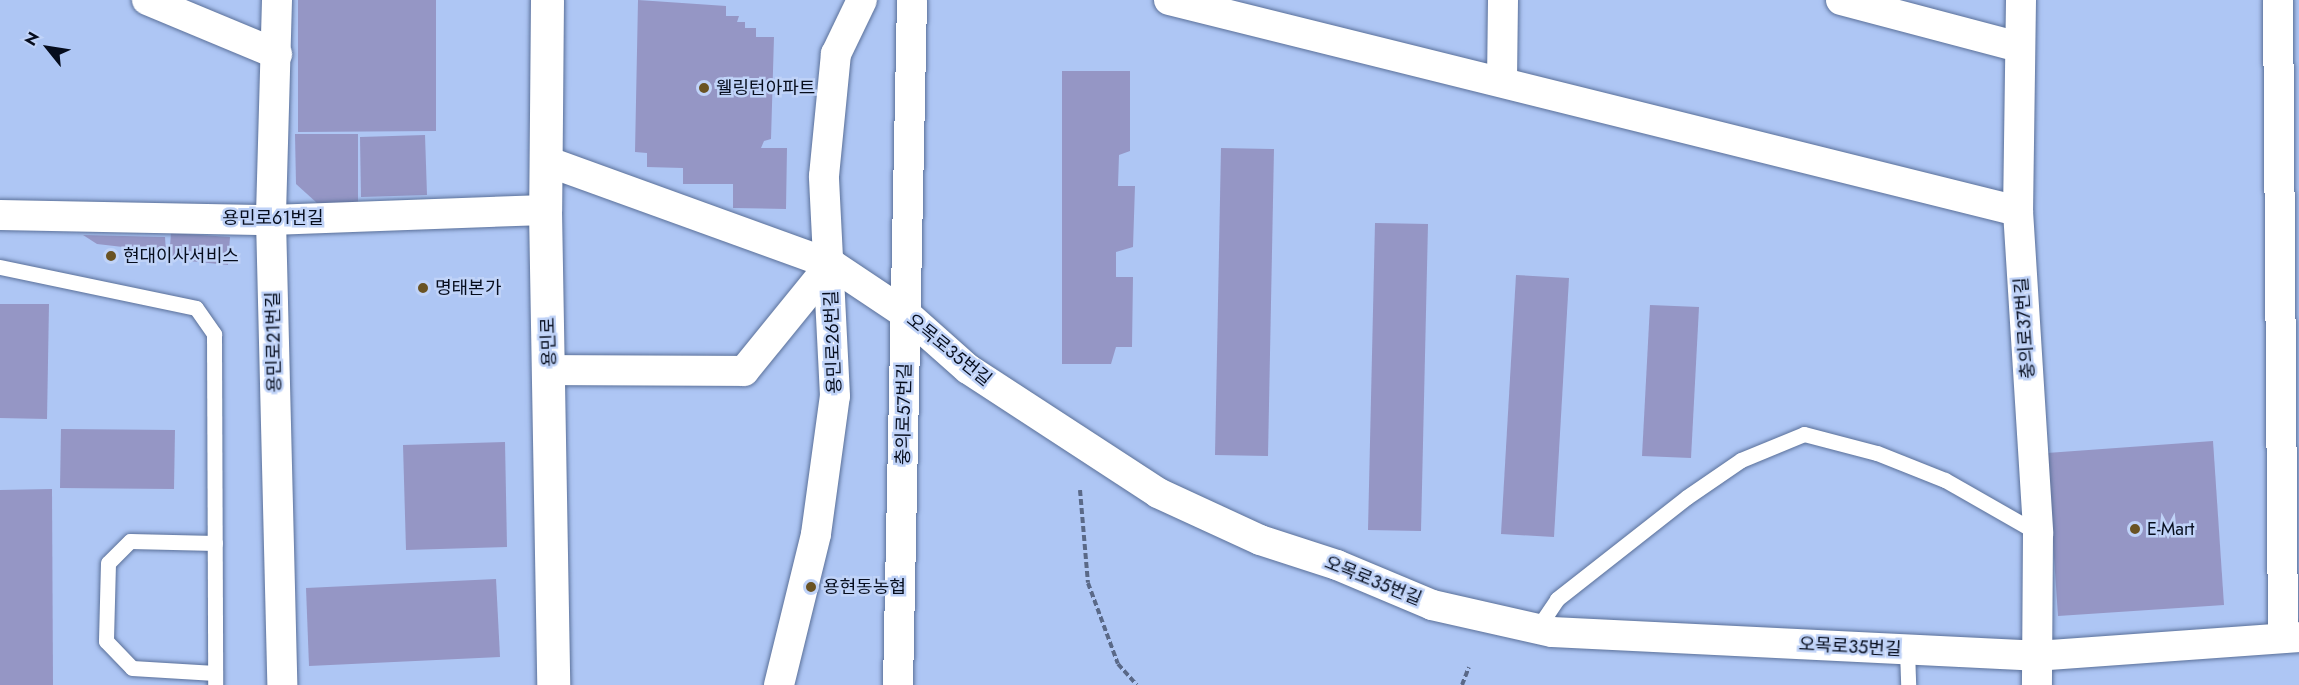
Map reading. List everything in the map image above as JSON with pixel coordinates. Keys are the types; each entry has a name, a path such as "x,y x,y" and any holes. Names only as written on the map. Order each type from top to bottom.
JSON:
{"street":[{"path":"147,0 277,54"},
{"name":"용민로21번길","path":"277,0 271,220 282,685"},
{"name":"용민로","path":"547,0 545,210 550,370 553,685"},
{"name":"용민로26번길","path":"779,685 816,534 835,396 831,264 824,176 836,54 862,0"},
{"name":"충의로57번길","path":"898,685 912,0"},
{"path":"1169,0 2018,211"},
{"path":"1502,82 1503,0"},
{"path":"1841,0 2019,48"},
{"name":"충의로37번길","path":"2021,0 2018,211 2038,533 2036,670"},
{"path":"2278,0 2291,638"},
{"name":"오목로35번길","path":"546,161 831,264 906,314 968,369 1158,493 1260,540 1337,565 1432,605 1537,629 1907,650 2036,670 2291,638"},
{"name":"용민로61번길","path":"0,215 271,220 545,210"},
{"path":"550,370 744,371 831,264"}],"lane":[{"path":"0,267 196,308 214,334 215,543 215,679 132,668 106,641 108,563 130,541 215,543"},
{"path":"1537,629 1557,599 1638,532 1741,460 1804,434 1877,453 1945,480 2038,533"},
{"path":"1907,650 1908,685"}],"path":[{"path":"1080,490 1088,583 1118,664 1137,685"},
{"path":"1461,685 1469,667"}],"building":[{"path":"298,0 436,0 436,131 298,132"},
{"name":"웰링턴아파트","path":"638,0 726,6 726,16 739,16 737,22 745,22 745,28 756,28 756,37 774,37 771,139 764,141 761,148 787,148 786,209 733,208 733,184 683,184 683,168 647,167 647,153 635,152"},
{"path":"1062,71 1130,71 1130,151 1119,155 1118,186 1135,186 1133,247 1116,252 1116,277 1133,277 1132,347 1116,347 1111,364 1062,364"},
{"path":"295,134 358,134 358,203 317,203 296,184"},
{"path":"425,135 427,195 361,197 360,137"},
{"path":"1221,148 1274,149 1268,456 1215,455"},
{"path":"1375,223 1428,224 1421,531 1368,530"},
{"path":"171,233 230,237 228,265 169,259"},
{"path":"83,235 165,237 166,252 97,244"},
{"path":"1516,275 1569,278 1554,537 1501,534"},
{"path":"0,304 49,304 47,419 0,418"},
{"path":"1650,305 1699,307 1691,458 1642,456"},
{"path":"61,429 175,430 174,489 60,488"},
{"name":"E-Mart","path":"2213,441 2224,605 2058,616 2047,453"},
{"path":"505,442 507,547 406,550 403,445"},
{"path":"52,489 53,685 0,685 0,490"},
{"path":"496,579 500,657 309,666 306,588"}],"place":[{"name":"웰링턴아파트","path":"704,88"},
{"name":"현대이사서비스","path":"111,256"},
{"name":"명태본가","path":"423,288"},
{"name":"E-Mart","path":"2135,529"},
{"name":"용현동농협","path":"811,587"}]}
